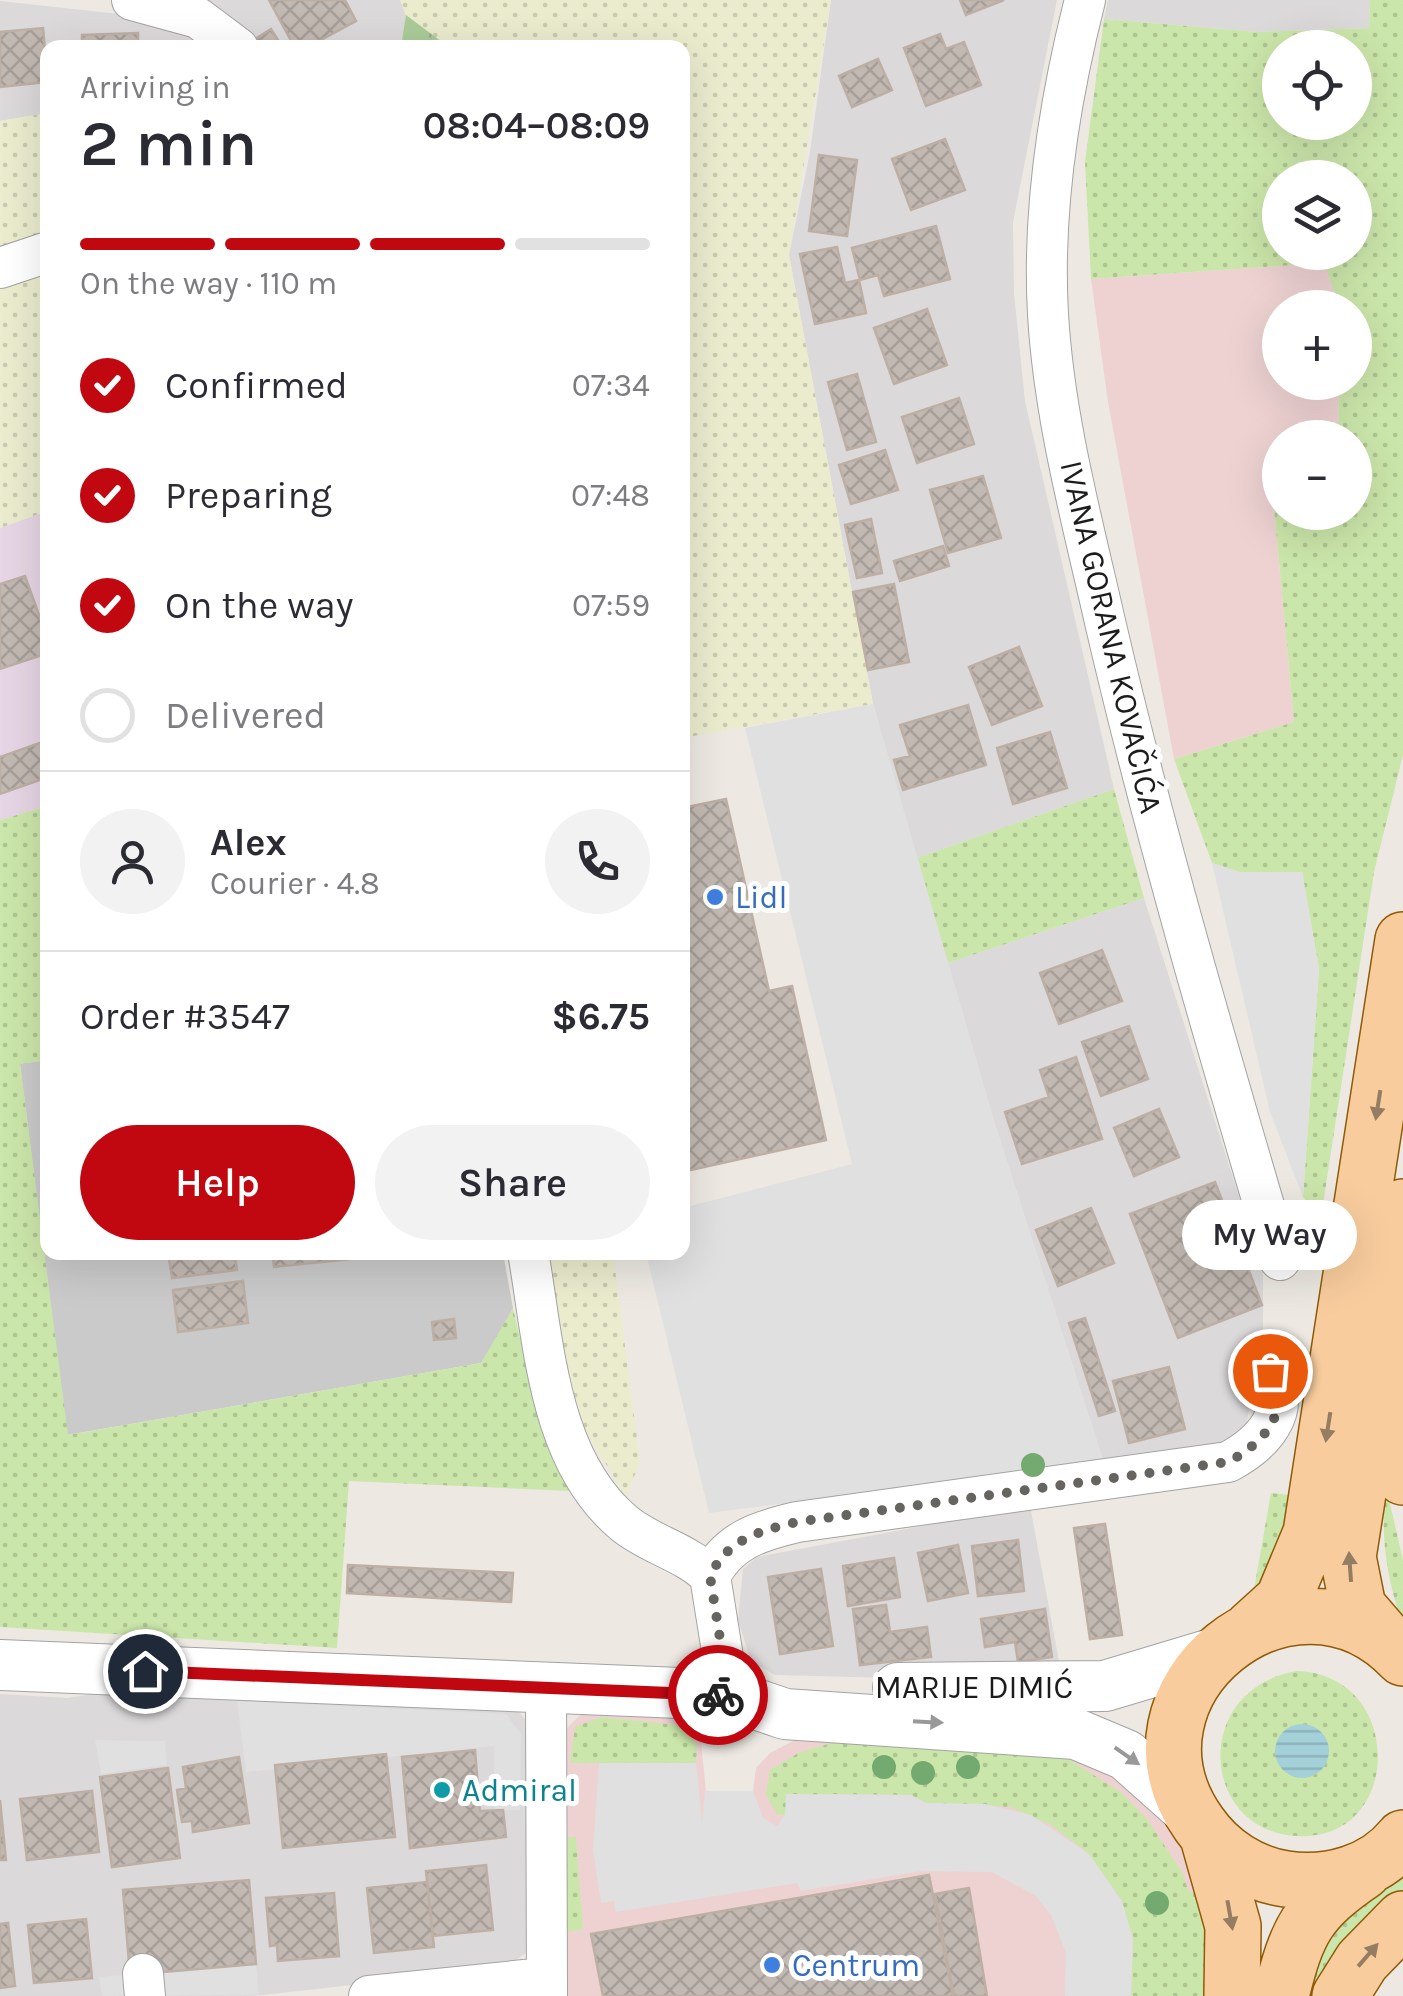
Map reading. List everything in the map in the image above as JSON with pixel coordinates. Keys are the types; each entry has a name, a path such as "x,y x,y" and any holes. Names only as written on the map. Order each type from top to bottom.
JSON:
{"main road":[{"path":"1232,1996 1232,1926 1174,1757 1176,1728 1183,1701 1233,1641 1283,1600 1311,1533 1403,940"},
{"path":"1399,1228 1348,1557 1358,1607 1399,1654"},
{"path":"1399,1228 1403,1476"},
{"path":"1233,1641 1274,1620 1326,1618 1374,1634 1399,1654"},
{"path":"1199,1825 1236,1862 1270,1876 1308,1882 1344,1876 1391,1850"},
{"path":"1281,1996 1294,1942 1306,1921 1326,1896 1391,1850"},
{"path":"1340,1996 1362,1961 1403,1920"}],"street":[{"path":"132,0 198,18 227,40"},
{"name":"IVANA GORANA KOVAČIĆA","path":"1085,0 1063,96 1049,212 1048,313 1057,396 1098,590 1172,896 1280,1260"},
{"path":"0,268 40,255"},
{"path":"529,1260 556,1408 579,1465 625,1524 684,1556 710,1576 729,1695"},
{"path":"710,1576 734,1545 755,1532 783,1525 1228,1462 1266,1435 1273,1422 1279,1401 1278,1384 1270,1371"},
{"name":"MARIJE DIMIĆ","path":"0,1665 729,1695 772,1685 938,1690 1105,1686 1233,1641"},
{"path":"370,1996 546,1987 546,1686"},
{"name":"MARIJE DIMIĆ","path":"729,1695 785,1714 1076,1734 1126,1755 1199,1825"}],"shaded area":[{"path":"192,0 400,0 406,15 404,40 245,40"},
{"path":"831,0 1057,0 1013,222 1014,294 1025,401 1114,789 917,858 873,704 789,255 810,152"},
{"path":"1108,0 1370,0 1369,28 1258,32 1104,19"},
{"path":"0,1 156,18 204,40 40,40 40,114 0,121"},
{"path":"1262,267 1327,270 1334,290 1262,290 1262,400 1339,400 1338,420 1262,420 1262,530 1276,530 1294,722 1174,759 1108,402 1091,279"},
{"path":"40,514 40,808 0,820 0,528"},
{"path":"873,704 993,1118 1104,1463 709,1513 648,1260 690,1260 690,1206 852,1164 745,728"},
{"path":"1212,863 1240,872 1302,872 1319,969 1303,1197 1270,1112"},
{"path":"1144,898 1263,1272 1263,1330 1246,1426 1224,1445 1104,1463 993,1118 948,963"},
{"path":"40,1061 40,1222 20,1064"},
{"path":"45,1260 504,1260 513,1308 481,1363 67,1435"},
{"path":"1030,1506 1061,1672 932,1679 775,1675 751,1661 738,1620 743,1569 757,1557"},
{"path":"108,1692 513,1706 528,1722 526,1953 509,1965 486,1970 253,1996 0,1996 0,1694 67,1698"},
{"path":"237,1701 506,1714 521,1734 520,1810 494,1810 494,1746 246,1772"},
{"path":"593,1711 672,1717 685,1724 701,1742 706,1791 753,1791 756,1768 770,1753 797,1739 1086,1755 1153,1809 1186,1852 1220,1996 561,1996 565,1730 580,1715"},
{"path":"95,1740 165,1741 167,1765 101,1774"},
{"path":"599,1763 696,1763 702,1822 705,1791 753,1791 763,1818 777,1826 785,1815 786,1794 911,1795 926,1803 985,1804 1031,1815 1089,1854 1122,1901 1133,1939 1131,1996 1065,1996 1066,1953 1051,1915 1036,1896 992,1872 921,1871 801,1891 797,1883 616,1912 614,1901 601,1903 593,1849"},
{"path":"256,1964 259,1995 102,1996 99,1977"}],"green space":[{"path":"400,0 831,0 789,255 873,704 690,737 690,40 435,40 406,15"},
{"path":"1370,0 1403,0 1403,755 1374,872 1321,1217 1303,1197 1319,969 1302,872 1239,872 1212,863 1174,759 1294,722 1276,530 1372,530 1372,420 1338,420 1339,400 1372,400 1372,290 1334,290 1327,270 1372,270 1372,160 1262,160 1262,267 1091,279 1085,162 1104,19 1262,32 1262,140 1372,140 1372,30 1314,30 1369,28"},
{"path":"406,15 439,40 402,40"},
{"path":"40,114 40,241 0,255 0,121"},
{"path":"40,269 40,514 0,528 0,282"},
{"path":"1114,789 1144,898 948,963 917,858"},
{"path":"40,808 40,1061 20,1064 40,1219 40,1260 45,1260 68,1435 481,1363 513,1308 533,1394 570,1491 349,1481 337,1648 0,1627 0,820"},
{"path":"548,1260 614,1260 640,1462 626,1496 583,1428 570,1386"},
{"path":"1386,1486 1403,1560 1403,1625 1386,1556"},
{"path":"1271,1493 1290,1495 1292,1538 1253,1595"},
{"path":"1297,1671 1332,1679 1357,1698 1372,1724 1378,1753 1374,1783 1361,1809 1339,1828 1308,1836 1272,1831 1246,1815 1228,1791 1221,1763 1223,1733 1237,1706 1261,1684","holes":["1292,1727 1318,1773 1301,1778 1276,1744"]},
{"path":"601,1717 677,1725 697,1744 696,1763 570,1763 575,1727"},
{"path":"843,1740 1051,1753 1068,1759 1122,1793 1147,1819 1182,1872 1189,1892 1206,1894 1220,1996 1131,1996 1133,1939 1089,1854 1051,1825 1010,1807 926,1803 911,1795 824,1794 785,1815 777,1814 766,1795 770,1770 800,1752"},
{"path":"568,1837 576,1837 583,1929 563,1933"},
{"path":"1403,1873 1403,1908 1322,1996 1308,1996 1323,1955 1342,1925"}],"water":[{"path":"1302,1724 1321,1732 1329,1751 1321,1770 1302,1778 1283,1770 1275,1751 1283,1732"}],"building":[{"path":"269,0 345,0 356,21 321,40 291,40"},
{"path":"960,0 1004,0 966,15"},
{"path":"43,28 40,83 0,87 0,32"},
{"path":"271,29 278,40 254,40"},
{"path":"138,33 138,40 82,40 82,35"},
{"path":"940,34 946,49 964,42 981,85 926,106 904,48"},
{"path":"878,59 892,90 852,107 839,76"},
{"path":"945,139 965,190 911,210 892,159"},
{"path":"819,155 857,160 847,236 809,231"},
{"path":"936,226 950,279 884,296 878,275 860,280 852,248"},
{"path":"837,247 845,283 859,280 866,313 815,324 800,254"},
{"path":"927,309 947,365 894,384 874,328"},
{"path":"857,374 876,442 847,450 828,382"},
{"path":"959,398 974,444 917,463 902,417"},
{"path":"885,450 898,490 851,504 839,465"},
{"path":"983,476 1001,538 948,553 930,490"},
{"path":"871,519 882,573 857,578 845,525"},
{"path":"943,546 949,566 900,581 894,561"},
{"path":"25,576 40,618 40,656 0,669 0,584"},
{"path":"894,584 909,662 868,670 853,592"},
{"path":"1019,647 1042,706 992,725 969,667"},
{"path":"968,705 986,765 903,790 894,760 910,756 900,725"},
{"path":"1050,732 1067,788 1013,804 997,748"},
{"path":"40,743 40,780 0,794 0,757"},
{"name":"Lidl","path":"726,799 769,991 792,986 826,1140 690,1170 690,806"},
{"path":"1102,950 1122,1001 1059,1024 1040,973"},
{"path":"1129,1026 1148,1079 1101,1096 1082,1042"},
{"path":"1076,1057 1102,1139 1022,1164 1005,1112 1049,1097 1040,1070"},
{"path":"1159,1109 1179,1157 1134,1176 1114,1128"},
{"path":"1215,1182 1262,1305 1178,1338 1130,1214"},
{"path":"1091,1208 1114,1263 1058,1286 1036,1230"},
{"path":"169,1260 235,1260 237,1270 172,1278"},
{"path":"273,1260 341,1260 274,1267"},
{"path":"243,1281 248,1323 178,1332 173,1290"},
{"path":"1085,1318 1115,1411 1099,1416 1069,1323"},
{"path":"454,1319 456,1338 434,1340 432,1322"},
{"path":"1169,1367 1185,1429 1129,1443 1113,1381"},
{"path":"1105,1524 1122,1635 1090,1639 1074,1528"},
{"path":"1018,1540 1024,1591 978,1596 972,1546"},
{"path":"958,1545 968,1593 928,1601 918,1553"},
{"path":"894,1558 900,1597 848,1606 843,1566"},
{"path":"348,1565 513,1573 511,1602 347,1593"},
{"path":"821,1569 833,1646 780,1654 768,1577"},
{"path":"886,1605 890,1632 927,1627 931,1657 860,1665 853,1609"},
{"path":"1045,1609 1052,1657 1018,1662 1015,1642 985,1647 981,1619"},
{"name":"Admiral","path":"475,1750 480,1811 503,1810 506,1837 410,1848 402,1757"},
{"path":"386,1754 395,1837 283,1848 275,1765"},
{"path":"239,1757 249,1823 193,1832 192,1821 182,1822 177,1790 186,1788 183,1767"},
{"path":"168,1768 180,1858 112,1867 100,1777"},
{"path":"92,1791 99,1852 27,1860 20,1799"},
{"path":"0,1800 6,1860 0,1860"},
{"path":"486,1865 493,1930 433,1936 426,1871"},
{"name":"Centrum","path":"929,1875 953,1996 603,1996 591,1934"},
{"path":"249,1880 256,1964 130,1975 123,1890"},
{"path":"427,1882 434,1947 374,1953 367,1888"},
{"path":"969,1888 987,1996 954,1996 935,1894"},
{"path":"334,1893 339,1956 278,1961 277,1945 270,1946 266,1898"},
{"path":"86,1919 92,1978 34,1983 28,1925"},
{"path":"8,1923 15,1986 0,1988 0,1924"}],"way so far":[{"path":"718,1695 729,1695 710,1576 727,1551 755,1532 797,1522 1228,1462 1266,1435 1273,1422 1279,1401 1278,1384 1270,1371"}],"place":[{"name":"Lidl","path":"715,897"},
{"name":"My Way","path":"1270,1371"},
{"name":"Admiral","path":"442,1790"},
{"name":"Centrum","path":"772,1965"}],"route":[{"path":"145,1671 718,1695"}]}
